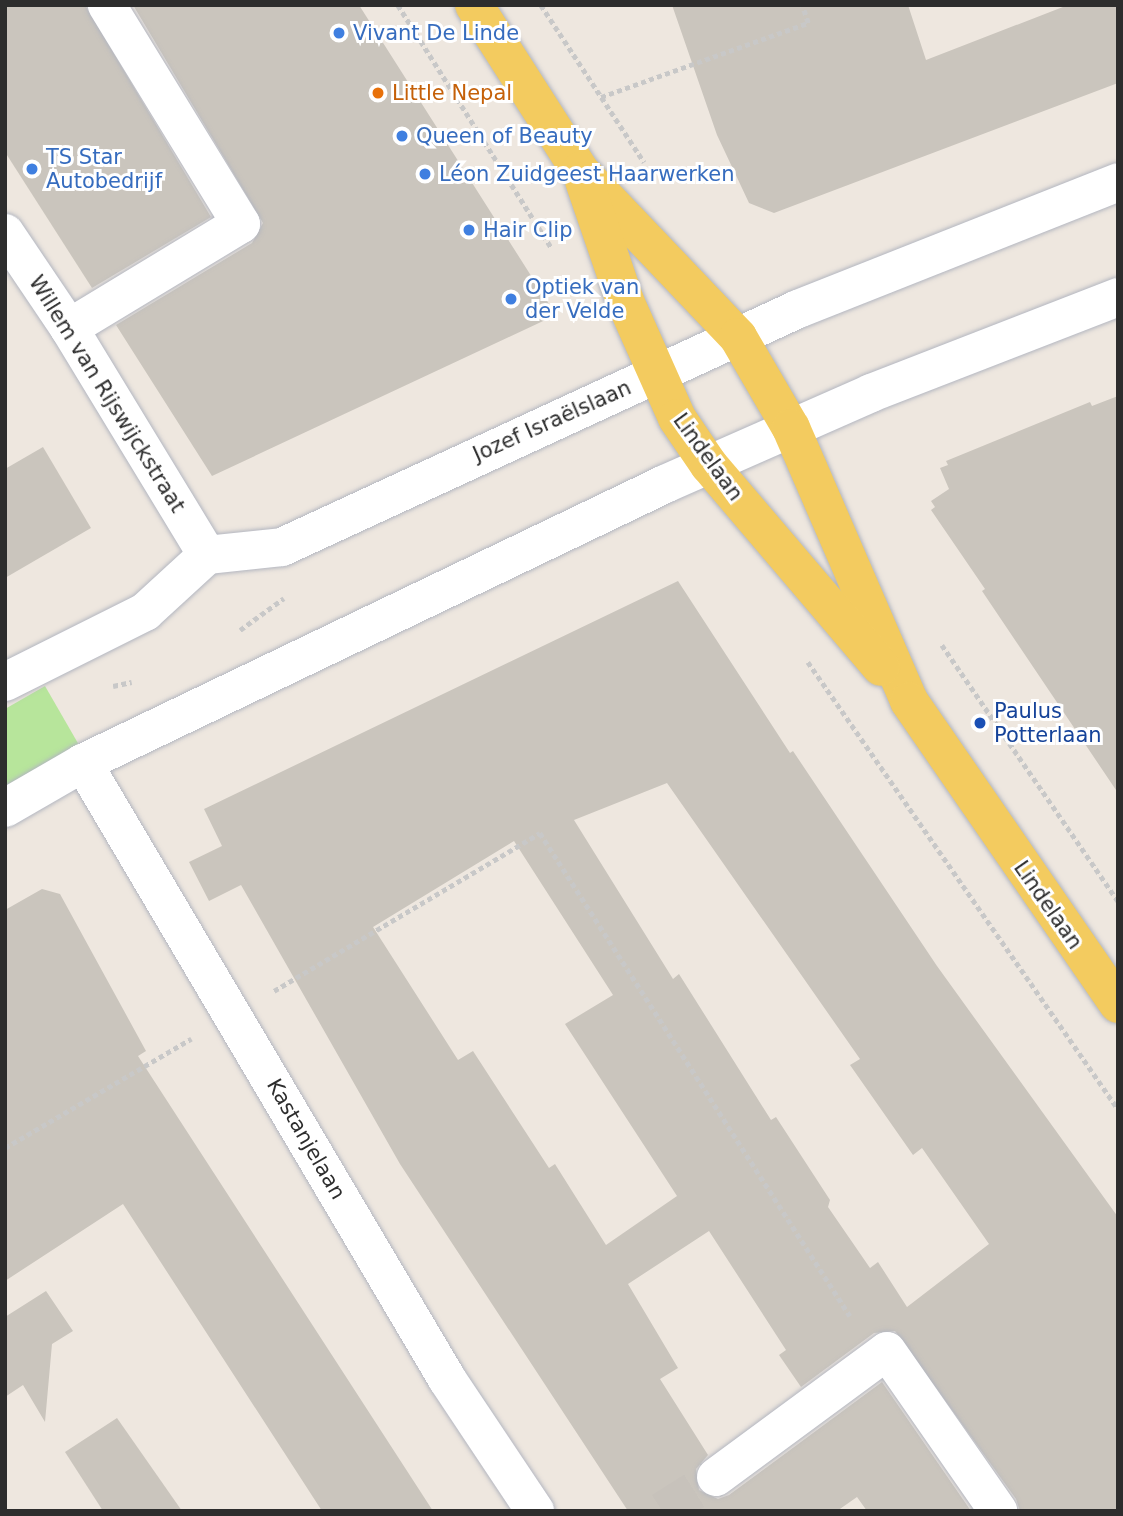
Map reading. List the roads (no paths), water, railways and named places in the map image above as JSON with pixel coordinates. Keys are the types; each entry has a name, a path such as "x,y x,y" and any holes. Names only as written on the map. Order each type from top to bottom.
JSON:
{"main road":[{"name":"Lindelaan","path":"474,5 580,171 737,337 791,428 909,701"},
{"name":"Lindelaan","path":"580,171 654,375 709,465 909,701 1118,1004"}],"street":[{"path":"69,328 241,224 107,5"},
{"name":"Jozef Israëlslaan","path":"207,555 282,547 798,309 1118,182"},
{"name":"Willem van Rijswijckstraat","path":"5,233 69,328 207,555"},
{"path":"5,808 83,763 709,465 791,428 1118,297"},
{"path":"5,682 145,612 207,555"},
{"name":"Kastanjelaan","path":"83,763 447,1379 535,1511"},
{"path":"716,1477 887,1351 998,1511"}],"tunnel":[{"path":"662,1511 716,1477"}],"place":[{"name":"Vivant De Linde","path":"339,33"},
{"name":"Little Nepal","path":"378,93"},
{"name":"Queen of Beauty","path":"402,136"},
{"name":"TS Star Autobedrijf","path":"32,169"},
{"name":"Léon Zuidgeest Haarwerken","path":"425,174"},
{"name":"Hair Clip","path":"469,230"},
{"name":"Optiek van der Velde","path":"511,299"},
{"name":"Paulus Potterlaan","path":"980,723"}]}
